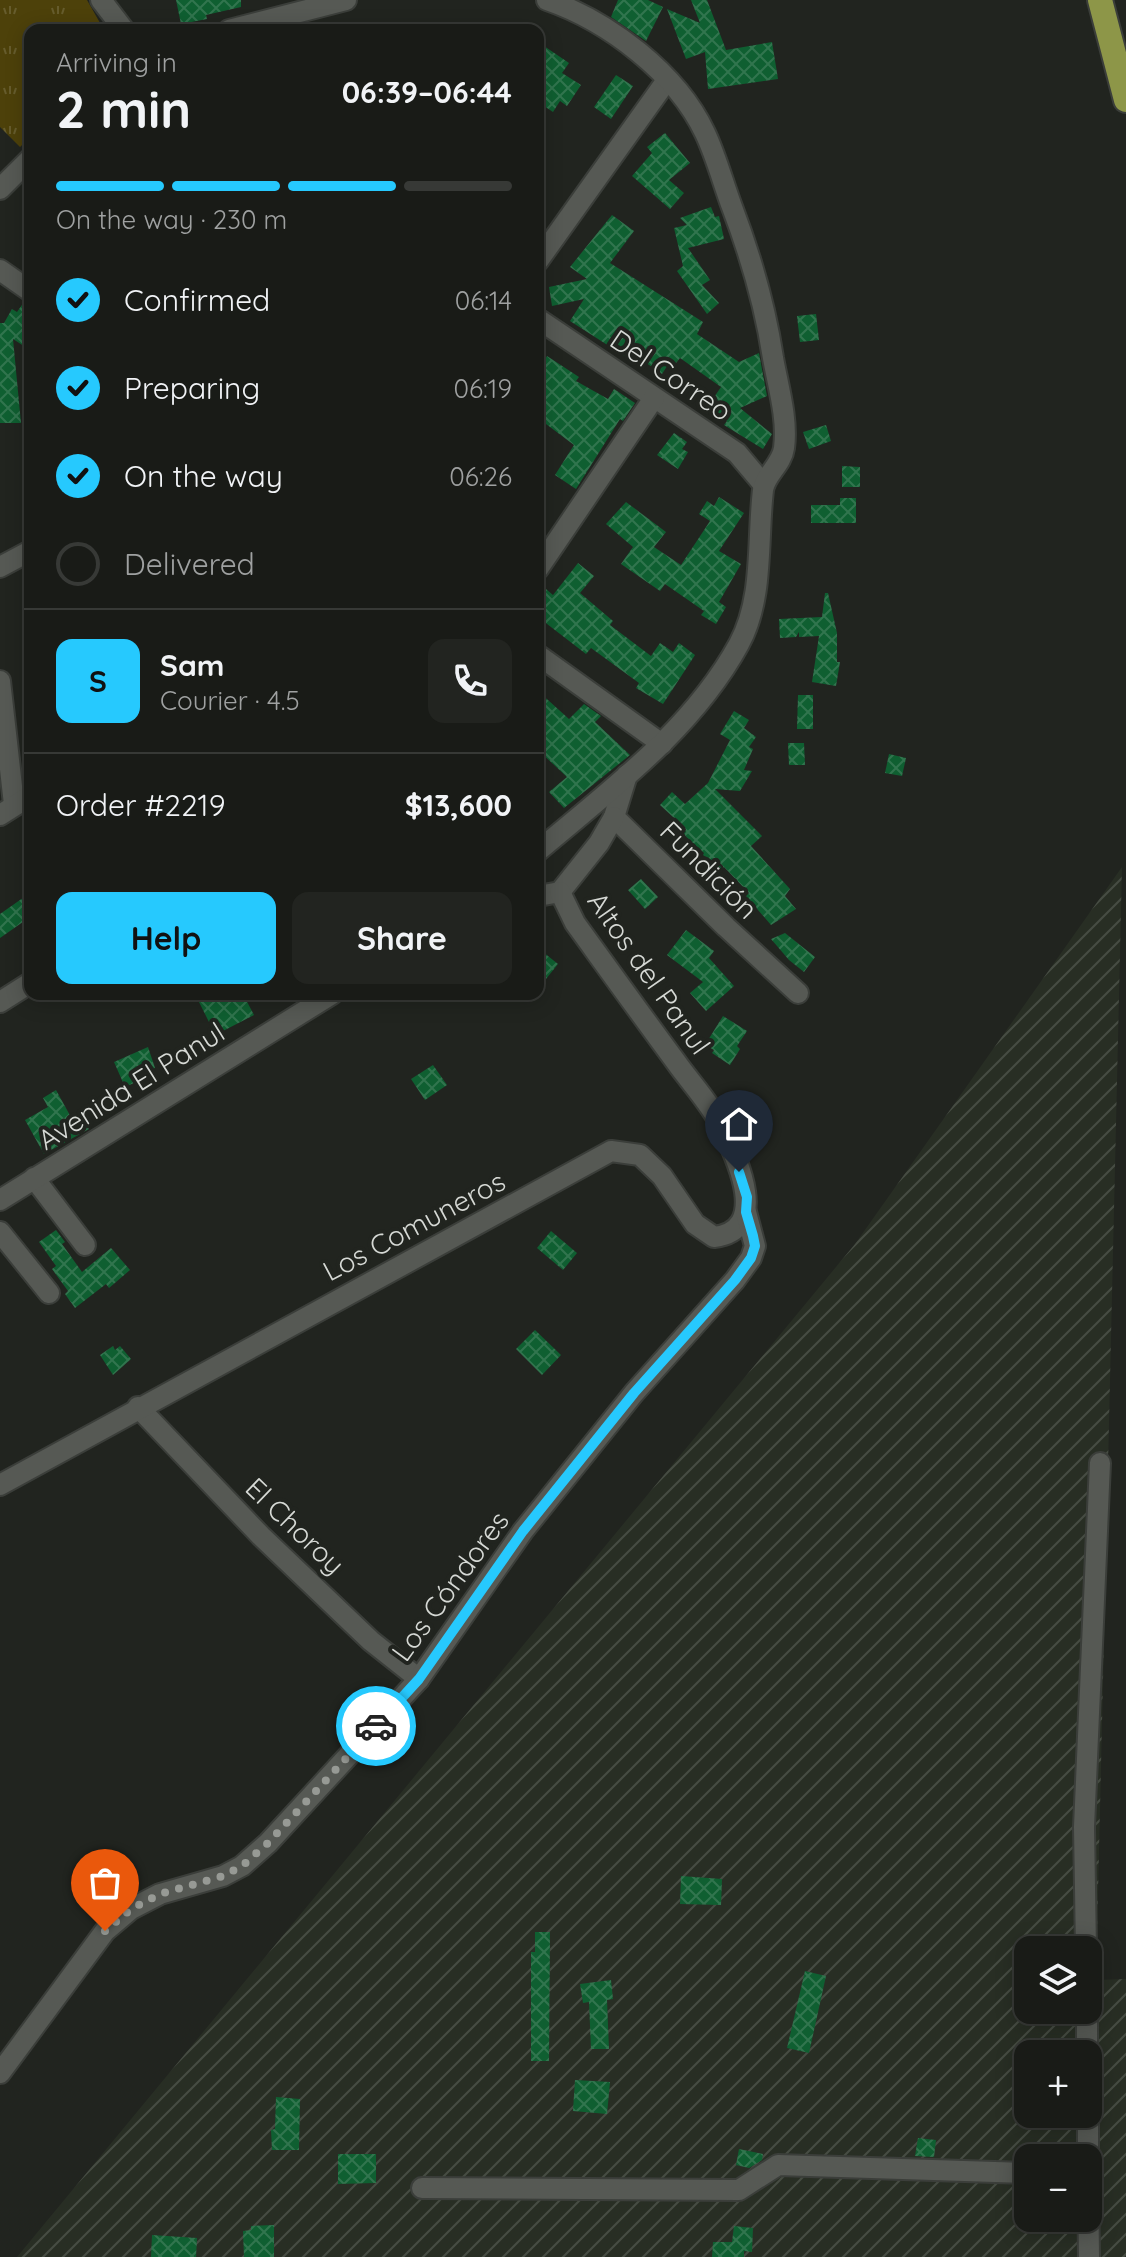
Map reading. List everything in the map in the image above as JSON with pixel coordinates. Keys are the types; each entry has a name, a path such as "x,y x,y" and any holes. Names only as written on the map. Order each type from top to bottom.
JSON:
{"highway":[{"path":"1100,0 1121,56 1126,100"}],"street":[{"path":"101,0 119,24"},
{"path":"252,24 346,0"},
{"path":"544,846 662,744 688,717 739,644 755,596 764,485 784,449 784,427 766,309 747,246 705,132 667,80 626,42 602,26 547,0"},
{"path":"544,253 667,80"},
{"path":"0,189 24,165"},
{"path":"0,270 24,287"},
{"name":"Del Correo","path":"544,323 737,453 764,485"},
{"path":"544,560 654,398"},
{"path":"0,567 24,554"},
{"path":"544,659 662,744"},
{"path":"0,681 9,808"},
{"path":"614,817 627,775"},
{"name":"Altos del Panul","path":"544,895 560,892 599,843 614,817"},
{"name":"Fundición","path":"614,817 798,993"},
{"name":"Altos del Panul","path":"560,892 575,923 721,1124 747,1197 746,1212"},
{"path":"0,1002 24,987"},
{"name":"Avenida El Panul","path":"0,1200 322,1000"},
{"name":"Los Comuneros","path":"0,1485 611,1151 640,1155 662,1176 695,1224 714,1237 729,1235 746,1212"},
{"path":"34,1178 85,1245"},
{"name":"Los Cóndores","path":"0,2073 105,1931 131,1909 160,1894 223,1876 242,1866 268,1843 419,1679 523,1531 634,1393 751,1258 755,1246 746,1212"},
{"path":"0,1232 49,1293"},
{"name":"El Choroy","path":"138,1407 261,1536 371,1641 419,1679"},
{"path":"1086,1936 1084,1827 1100,1463"},
{"path":"422,2188 739,2190 778,2165 1014,2173"},
{"path":"1089,2232 1089,2257"}],"shaded area":[{"path":"1122,867 1097,1936 1014,1936 1014,2024 1102,2024 1102,1980 1126,1979 1126,2257 17,2257 855,1244"}],"green space":[{"path":"0,0 87,0 101,24 24,24 24,143 20,147 0,127"}],"building":[{"path":"176,0 241,0 241,7 181,24"},
{"path":"618,0 648,0 663,7 646,41 611,17"},
{"path":"691,0 707,0 726,50 772,42 778,79 708,89 705,52 686,59 667,9 700,23"},
{"path":"544,46 569,63 562,73 581,85 567,106 560,101 553,112 544,106"},
{"path":"616,75 633,86 611,119 594,107"},
{"path":"665,133 690,163 669,180 684,193 670,209 632,176 652,153 647,147"},
{"path":"711,207 715,217 719,216 724,239 688,248 710,280 702,285 719,303 707,314 677,271 683,266 674,228 687,225 680,218"},
{"path":"612,215 634,231 610,263 703,322 697,334 739,362 759,353 767,396 740,408 772,434 763,449 724,425 727,421 708,406 721,387 680,358 676,363 671,360 662,374 629,351 626,356 623,355 570,321 584,299 552,306 549,287 587,279 570,267"},
{"path":"24,302 24,346 13,339 21,423 0,423 0,323 4,323 12,309 17,312"},
{"path":"816,314 819,340 800,342 797,316"},
{"path":"547,356 579,377 576,381 608,399 614,389 635,403 623,421 620,419 576,489 555,475 574,445 544,422 544,360"},
{"path":"826,425 831,441 809,449 803,432"},
{"path":"674,433 687,442 682,449 688,452 678,469 657,455"},
{"path":"842,466 860,467 860,487 842,487"},
{"path":"719,497 744,513 719,551 741,564 719,602 726,607 716,624 701,615 704,611 665,584 660,591 621,564 633,547 606,524 626,502 666,532 654,547 681,565 710,521 699,514 707,501 714,506"},
{"path":"840,498 856,498 856,523 811,523 811,505 840,505"},
{"path":"578,563 594,576 580,593 613,621 610,625 651,656 660,643 673,652 679,643 695,655 663,704 636,688 639,683 591,648 586,654 544,622 544,592 546,589 553,595"},
{"path":"825,593 828,593 837,633 837,662 840,662 836,686 812,682 819,636 799,637 799,632 796,637 780,638 779,619 822,617"},
{"path":"798,695 813,695 813,729 797,729"},
{"path":"544,696 569,719 584,704 601,716 595,722 630,755 564,808 549,792 567,777 544,756"},
{"path":"734,711 749,720 744,728 756,737 749,747 753,749 744,770 752,771 740,791 715,789 762,836 751,846 790,889 785,896 796,909 771,925 746,896 749,893 724,867 722,869 703,855 681,832 685,828 660,805 672,792 685,804 708,783 730,740 720,734"},
{"path":"788,743 804,743 805,765 789,765"},
{"path":"889,754 906,758 902,776 885,773"},
{"path":"641,879 658,897 645,909 628,890"},
{"path":"24,897 24,921 0,938 0,914"},
{"path":"686,930 714,951 709,958 734,986 706,1011 690,993 703,982 667,955"},
{"path":"785,933 815,957 804,972 771,939"},
{"path":"544,953 558,964 544,982"},
{"path":"198,1000 246,1000 254,1015 223,1031 217,1019 209,1022"},
{"path":"723,1016 747,1031 730,1065 705,1045"},
{"path":"148,1047 155,1068 143,1072 145,1078 125,1087 114,1062"},
{"path":"433,1065 447,1085 425,1100 411,1079"},
{"path":"56,1090 72,1119 79,1114 89,1129 44,1154 25,1120 48,1107 43,1098"},
{"path":"56,1230 82,1272 111,1248 130,1270 109,1288 106,1284 75,1308 65,1294 68,1291 52,1269 56,1266 39,1242"},
{"path":"551,1231 577,1253 563,1270 537,1248"},
{"path":"535,1330 561,1355 542,1375 516,1349"},
{"path":"113,1346 115,1350 120,1346 131,1359 113,1375 100,1355"},
{"path":"681,1876 722,1879 721,1905 680,1904"},
{"path":"535,1932 550,1932 549,2061 531,2061 531,1952 535,1952"},
{"path":"805,1971 826,1976 809,2053 787,2048"},
{"path":"611,1980 613,1999 607,2000 609,2049 591,2049 589,2002 583,2003 580,1984"},
{"path":"575,2080 610,2082 607,2114 573,2111"},
{"path":"276,2097 300,2099 299,2150 272,2150 271,2130 275,2129"},
{"path":"918,2138 936,2140 934,2157 915,2156"},
{"path":"739,2149 763,2154 762,2160 749,2168 736,2165"},
{"path":"338,2154 376,2154 376,2183 338,2184"},
{"path":"274,2225 274,2257 244,2257 243,2231 251,2230 251,2226"},
{"path":"734,2226 753,2228 752,2252 744,2251 744,2257 712,2257 713,2242 732,2242"},
{"path":"152,2235 197,2238 196,2257 151,2257"}],"way so far":[{"path":"105,1931 131,1909 160,1894 223,1876 242,1866 268,1843 376,1726"}],"route":[{"path":"376,1726 419,1679 523,1531 634,1393 751,1258 755,1246 746,1212 747,1197 739,1172"}]}
